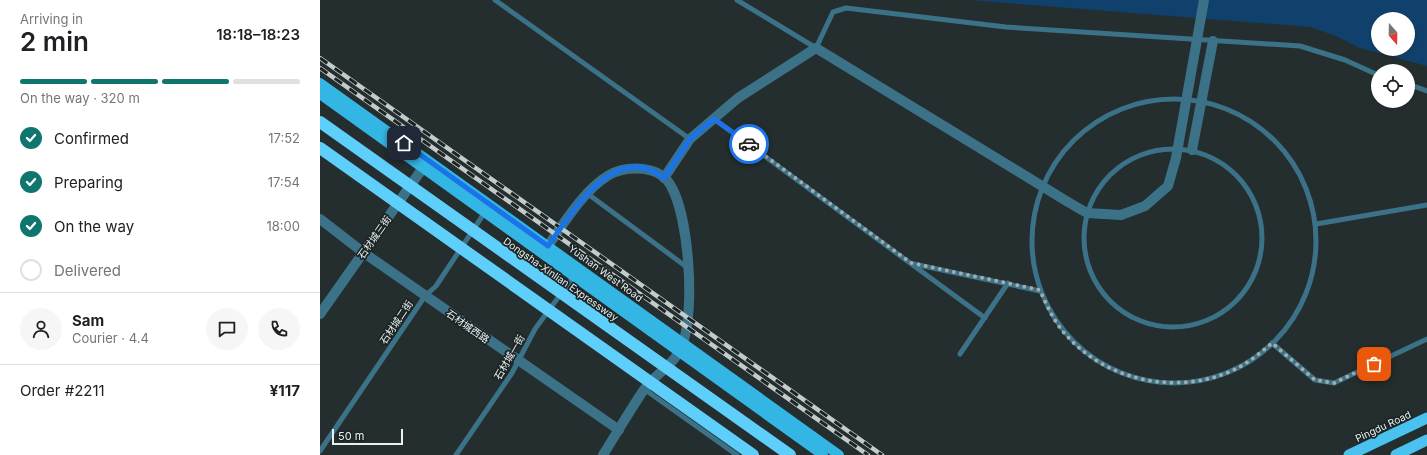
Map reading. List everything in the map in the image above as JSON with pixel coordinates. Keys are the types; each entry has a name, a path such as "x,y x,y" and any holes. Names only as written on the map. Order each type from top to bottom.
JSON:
{"highway":[{"name":"Dongsha-Xinlian Expressway","path":"320,122 790,455"},
{"path":"320,148 753,455"},
{"name":"Pingdu Road","path":"1349,455 1427,418"},
{"path":"1396,455 1427,440"}],"main road":[{"name":"Yushan West Road","path":"320,83 425,164"},
{"name":"Yushan West Road","path":"320,94 488,208 682,348 823,455"},
{"name":"Yushan West Road","path":"682,348 839,455"}],"street":[{"path":"664,178 690,139 738,98 816,48 1088,213 1121,215 1146,206 1168,186 1176,158 1204,0"},
{"path":"1192,150 1213,41"},
{"name":"石材城三街","path":"320,314 425,164"},
{"path":"545,250 578,205 600,181 610,174 623,170 641,168 650,170 671,184 678,206 688,268 689,290 682,348 670,366 644,389 603,455"},
{"name":"石材城西路","path":"320,219 364,253 619,430"}],"lane":[{"path":"495,0 690,139"},
{"path":"737,0 816,48 833,12 846,8 1006,27 1300,46 1345,60 1371,72"},
{"path":"1415,87 1427,91"},
{"path":"1174,99 1202,101 1230,110 1256,125 1279,144 1297,168 1309,195 1316,224 1316,257 1308,289 1293,318 1272,343 1252,359 1235,369 1205,380 1180,383 1154,382 1123,374 1106,366 1084,352 1062,329 1051,314 1040,290 1034,270 1031,249 1035,206 1042,186 1055,162 1073,140 1101,119 1120,110 1146,102 1174,99"},
{"path":"714,119 985,318"},
{"path":"1166,149 1192,150 1215,159 1234,172 1250,190 1261,220 1263,235 1261,259 1252,281 1238,300 1219,314 1197,324 1174,327 1150,324 1128,315 1109,301 1095,282 1086,260 1084,236 1088,213 1099,189 1117,169 1140,155 1166,149"},
{"path":"588,194 688,268"},
{"path":"1316,224 1427,205"},
{"name":"石材城二街","path":"320,451 425,296 436,286 488,208"},
{"path":"911,263 1040,290"},
{"name":"石材城一街","path":"456,455 519,361 535,329 577,272"},
{"path":"960,354 1008,283"},
{"path":"1272,343 1315,380 1334,383 1427,339"},
{"path":"644,389 737,455"}],"water":[{"path":"970,0 1427,0 1427,66 1390,56 1415,56 1415,12 1371,12 1371,51 1360,48 1338,37 1311,27"}],"railway":[{"path":"320,58 882,455"},
{"path":"320,68 868,455"}],"way so far":[{"path":"749,144 911,263 1040,290 1051,314 1066,334 1084,352 1106,366 1129,376 1154,382 1180,383 1205,380 1230,372 1252,359 1272,343 1315,380 1334,383 1374,364"}],"route":[{"path":"404,143 548,246 578,205 600,181 610,174 632,168 650,170 664,178 690,139 714,119 749,144"}]}
